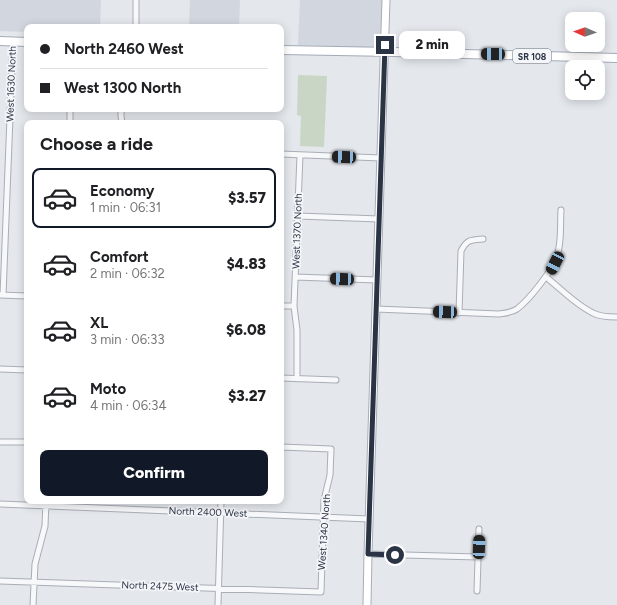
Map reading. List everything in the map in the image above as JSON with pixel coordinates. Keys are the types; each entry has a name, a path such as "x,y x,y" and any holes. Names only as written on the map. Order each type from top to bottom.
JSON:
{"main road":[{"path":"0,41 24,42"},
{"name":"SR 108","path":"284,50 617,58"}],"street":[{"path":"136,0 136,24"},
{"path":"368,605 369,519 386,0"},
{"name":"West 1630 North","path":"1,295 13,41"},
{"path":"284,154 381,158"},
{"name":"West 1370 North","path":"297,378 298,330 294,306 300,155"},
{"path":"0,204 6,204"},
{"path":"376,309 499,314 512,312 523,304 551,271 558,254 560,210"},
{"path":"298,216 379,219"},
{"path":"459,313 461,251 464,244 470,240 483,239"},
{"path":"296,277 377,280"},
{"path":"546,277 593,314 604,317 617,317"},
{"path":"1,295 24,296"},
{"path":"284,306 294,306"},
{"path":"0,369 24,370"},
{"path":"284,378 336,380"},
{"path":"0,442 24,442"},
{"name":"West 1340 North","path":"284,447 331,449 330,475 324,500 321,592"},
{"name":"North 2400 West","path":"0,504 46,504 369,519"},
{"path":"33,605 35,564 37,550 45,526 46,504"},
{"path":"218,605 221,504"},
{"path":"477,591 480,529"},
{"path":"368,554 478,557"},
{"name":"North 2475 West","path":"0,580 321,592"}],"shaded area":[{"path":"0,0 101,0 100,24 24,24 24,32 0,31"},
{"path":"190,0 240,0 239,24 189,24"},
{"path":"300,0 383,0 380,43 378,47 298,45"}],"green space":[{"path":"298,75 327,76 324,147 300,146 301,116 297,115"}],"route":[{"path":"385,45 368,554 395,555"}]}
